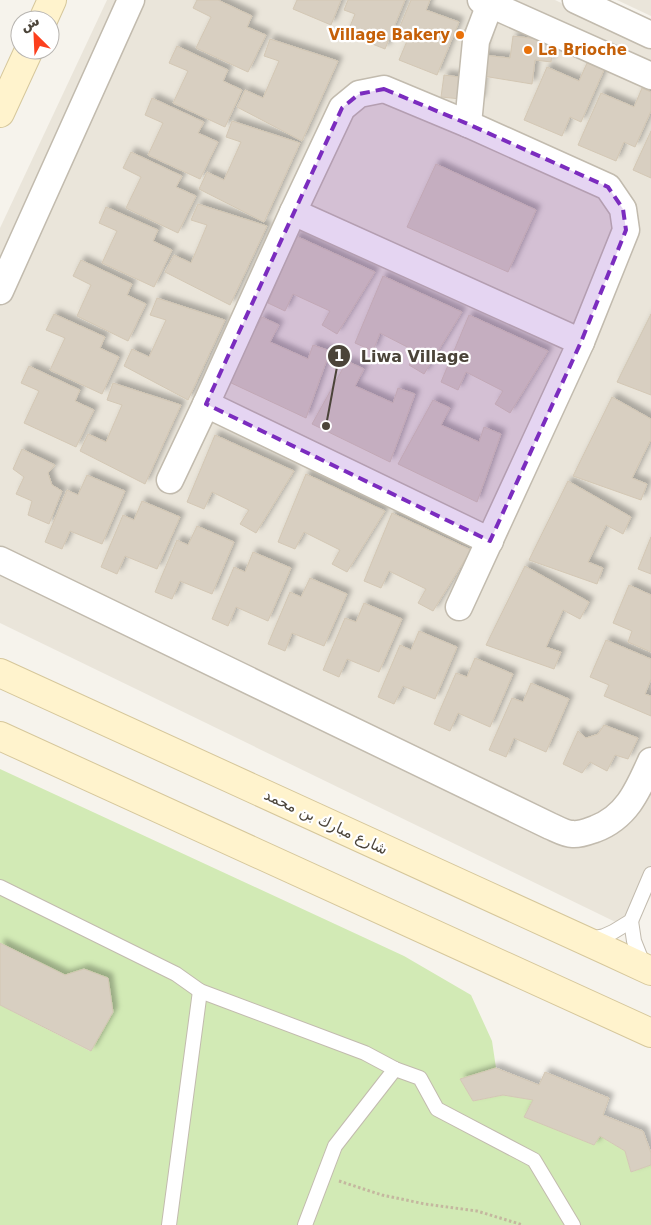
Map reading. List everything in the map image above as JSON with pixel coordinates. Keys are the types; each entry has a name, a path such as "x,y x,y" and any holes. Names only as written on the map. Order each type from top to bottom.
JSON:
{"main road":[{"path":"0,113 24,60"},
{"name":"شارع مبارك بن محمد","path":"0,673 584,939 648,970"},
{"path":"0,736 651,1033"}],"street":[{"path":"0,292 131,0"},
{"path":"576,0 651,35"},
{"path":"468,124 476,41 487,1 651,76"},
{"path":"170,480 342,108 359,94 384,89 468,124 608,187 623,209 626,230 581,342 459,608"},
{"path":"293,212 581,342"},
{"path":"206,404 490,541"},
{"path":"0,560 532,818 572,834 590,831 606,825 623,812 636,793 651,761"}],"lane":[{"path":"584,939 604,936 631,921 649,882"},
{"path":"0,887 176,974 200,991 364,1053 395,1069 420,1078 436,1109 534,1160 574,1225"},
{"path":"631,921 634,941 648,970"},
{"path":"169,1225 200,991"},
{"path":"305,1225 335,1146 395,1069"}],"path":[{"path":"324,1176 382,1195 425,1204 477,1211 523,1225"}],"highlighted area":[{"path":"384,89 468,124 608,187 623,209 626,230 581,342 490,541 206,404 342,108 359,94"}],"shaded area":[{"path":"107,0 555,0 651,46 651,896 634,931 0,623 0,228"},
{"path":"617,0 651,0 651,16"}],"green space":[{"path":"0,769 404,956 471,995 492,1041 496,1068 460,1079 473,1101 503,1095 533,1100 525,1117 594,1145 600,1136 625,1151 631,1172 651,1165 651,1225 0,1225 0,1005 90,1051 113,1012 108,978 65,975 0,943"}],"building":[{"path":"197,0 218,0 252,16 247,27 266,35 248,72 196,48 211,17 193,8"},
{"path":"297,0 341,0 331,25 293,9"},
{"path":"348,0 405,0 385,49 347,34 355,14 344,10"},
{"path":"411,0 430,0 426,10 459,22 437,75 399,60 407,41 396,36"},
{"path":"465,29 486,31 483,55 510,58 513,36 554,41 551,62 535,60 532,84 483,76 480,101 441,97 444,75 459,77"},
{"path":"270,39 338,61 302,141 237,107 245,90 263,98 279,61 264,56"},
{"path":"177,46 228,70 223,81 242,90 225,127 173,103 188,71 169,63"},
{"path":"587,63 604,70 581,122 570,117 562,136 524,120 547,67 579,81"},
{"path":"642,88 651,92 651,111 635,147 624,142 616,161 578,145 601,93 634,107"},
{"path":"152,98 204,122 198,133 218,142 200,179 148,155 163,123 145,115"},
{"path":"232,121 300,143 264,222 199,189 207,172 224,180 241,142 226,137"},
{"path":"651,131 651,178 633,170"},
{"path":"131,152 182,176 176,187 196,196 178,233 126,208 141,177 123,168"},
{"path":"436,164 536,210 508,272 407,227"},
{"path":"198,204 267,226 230,305 165,272 174,255 191,263 207,225 191,220"},
{"path":"106,207 158,230 153,241 172,250 154,287 102,263 117,231 99,223"},
{"path":"296,236 375,272 337,334 322,325 330,311 293,294 285,311 268,303"},
{"path":"81,260 132,284 127,295 146,304 128,341 77,316 91,285 73,276"},
{"path":"383,276 462,312 424,374 409,365 417,352 380,333 373,351 355,343"},
{"path":"157,298 225,320 188,400 124,366 132,349 149,357 166,320 150,315"},
{"path":"54,314 105,337 100,348 119,357 102,394 50,370 65,338 46,330"},
{"path":"651,314 651,395 617,382"},
{"path":"469,315 548,351 510,413 495,404 503,391 466,372 458,390 441,382"},
{"path":"262,317 279,325 270,342 308,359 313,345 330,351 306,418 227,381"},
{"path":"347,361 364,369 355,386 393,403 398,388 415,394 390,462 312,424"},
{"path":"29,366 80,390 75,401 94,410 76,447 24,423 39,391 21,383"},
{"path":"113,383 181,405 145,484 80,451 88,434 106,442 122,405 107,400"},
{"path":"612,397 651,419 651,442 632,478 647,484 641,500 573,476"},
{"path":"433,400 450,408 441,425 479,442 484,427 501,434 477,502 398,464"},
{"path":"215,435 294,471 256,533 240,524 249,510 212,492 204,509 187,502"},
{"path":"22,449 55,465 48,473 52,485 62,491 49,524 28,515 32,501 16,494 24,477 13,469"},
{"path":"306,474 385,511 347,572 332,564 340,550 304,532 295,549 278,542"},
{"path":"87,475 125,491 102,544 70,531 62,549 45,542 67,490 78,495"},
{"path":"568,481 631,517 623,534 606,525 588,562 603,568 597,584 529,560"},
{"path":"142,501 180,517 157,569 125,556 117,574 101,567 123,515 134,520"},
{"path":"392,513 471,550 433,611 418,603 426,589 389,571 381,588 364,581"},
{"path":"197,526 234,542 212,594 180,581 172,599 155,592 177,540 188,545"},
{"path":"651,537 651,574 638,569"},
{"path":"253,552 291,568 268,621 236,607 228,626 212,619 234,567 245,572"},
{"path":"525,566 589,602 580,619 563,610 546,647 561,652 554,669 486,645"},
{"path":"310,578 347,594 324,646 292,633 285,651 268,644 290,592 301,597"},
{"path":"629,585 651,595 651,652 628,642 632,631 613,623"},
{"path":"364,603 402,619 379,672 347,659 339,677 323,670 345,618 356,622"},
{"path":"419,631 457,647 435,699 403,686 394,704 378,697 400,645 411,650"},
{"path":"606,640 651,659 651,679 645,694 651,696 651,716 604,696 609,685 590,677"},
{"path":"475,658 513,674 490,727 458,713 450,731 434,724 456,673 467,677"},
{"path":"531,683 569,699 546,752 514,738 506,757 489,750 512,698 523,702"},
{"path":"604,725 638,738 628,759 615,755 607,771 590,762 582,773 563,764 578,731 586,738 598,734"},
{"path":"0,943 65,975 84,969 108,978 113,1012 91,1051 0,1005"},
{"path":"496,1068 539,1085 545,1072 609,1098 603,1115 643,1131 651,1153 651,1165 631,1172 625,1151 600,1136 594,1145 524,1117 533,1100 503,1095 473,1101 460,1079"}],"place":[{"name":"Village Bakery","path":"460,35"},
{"name":"La Brioche","path":"528,50"},
{"name":"Liwa Village","path":"326,426"}]}
